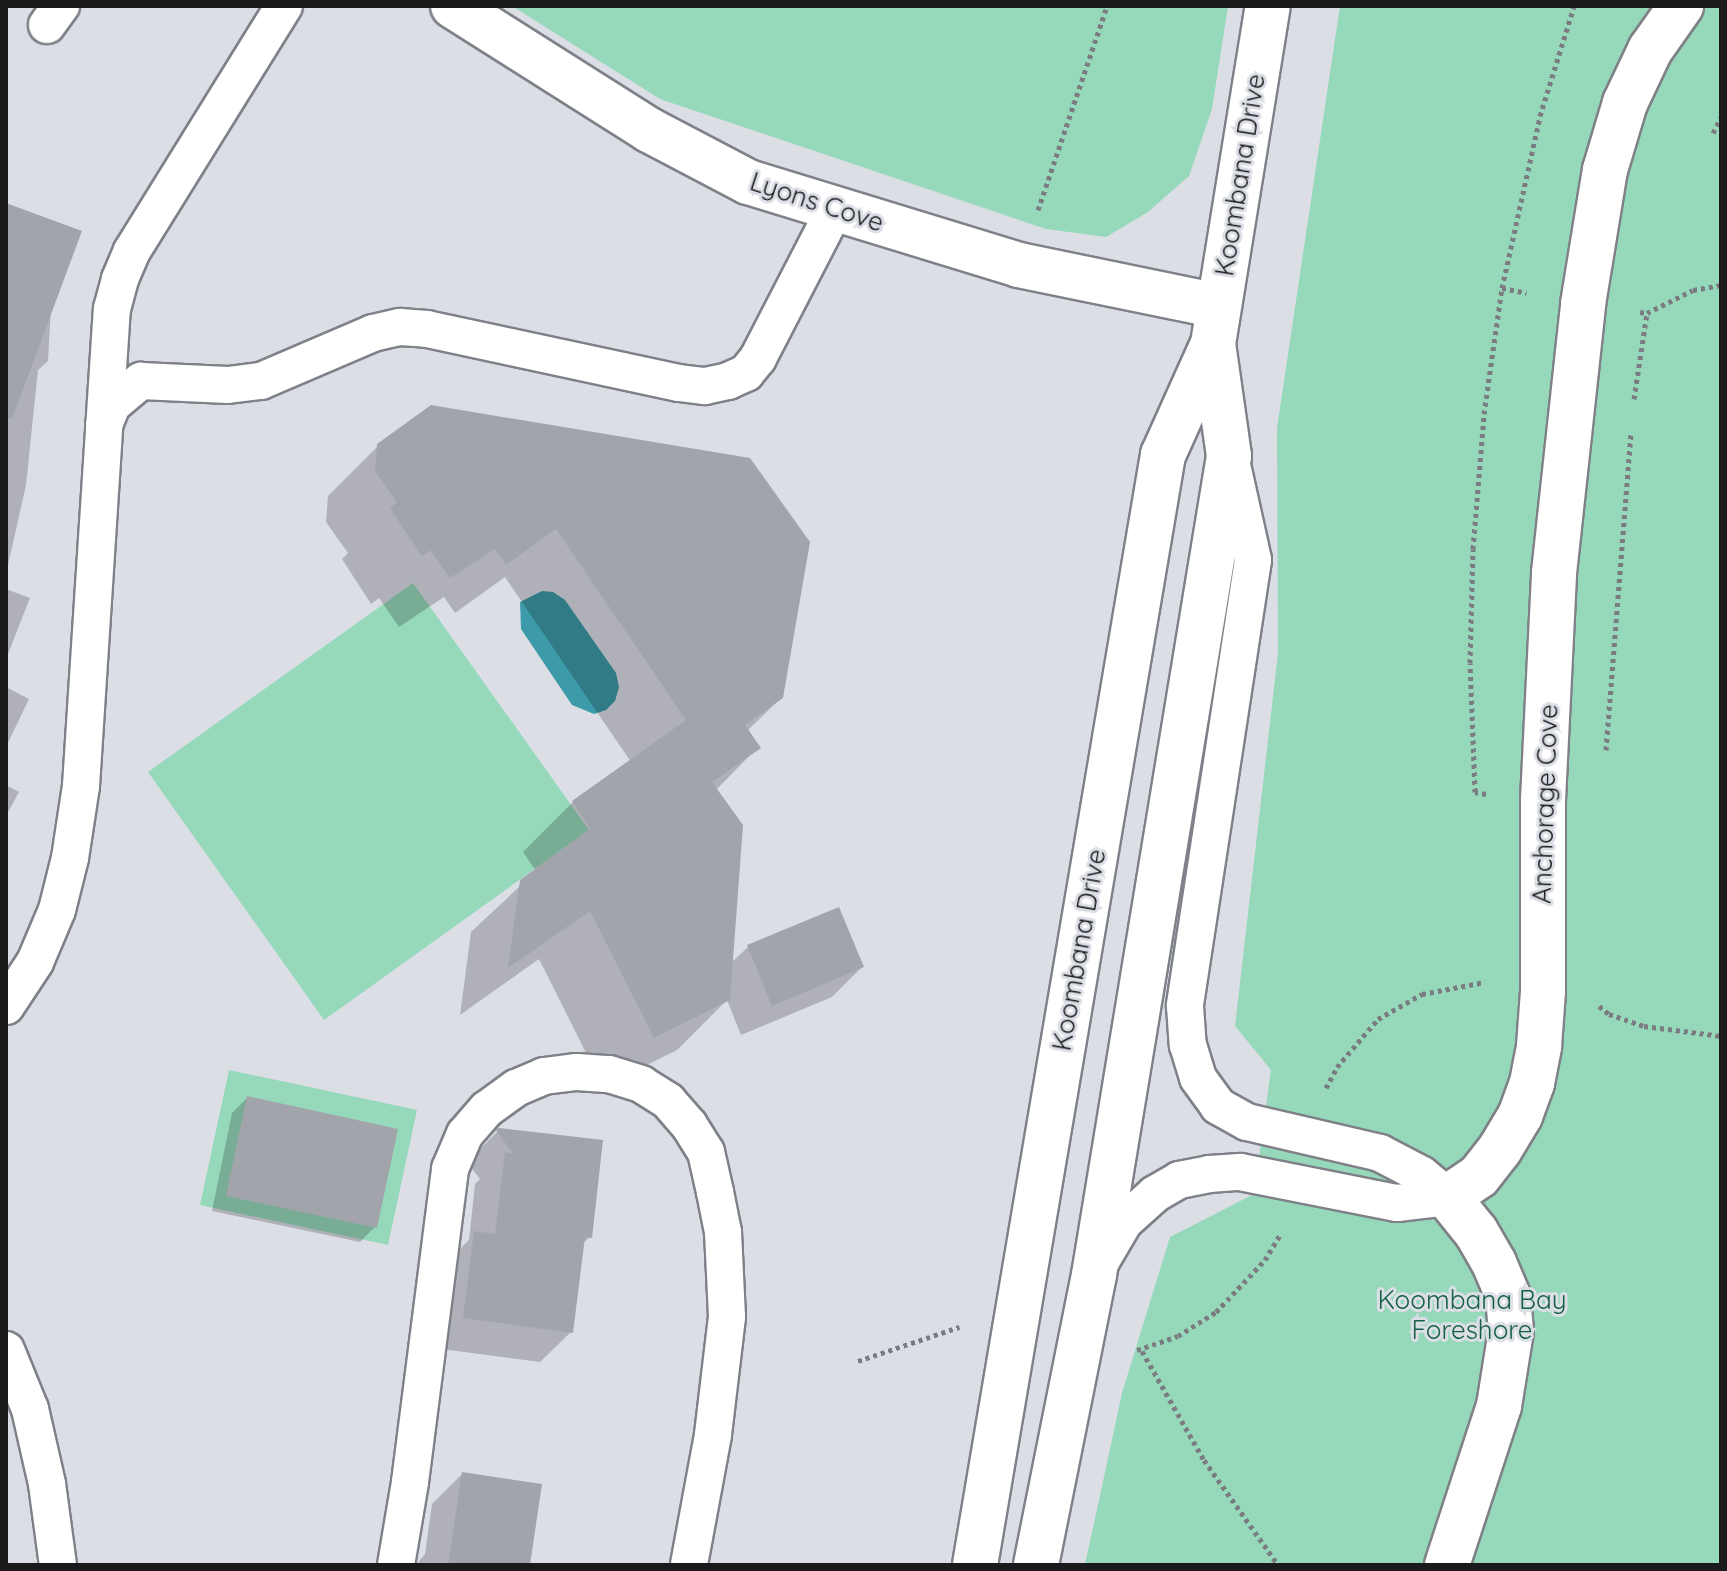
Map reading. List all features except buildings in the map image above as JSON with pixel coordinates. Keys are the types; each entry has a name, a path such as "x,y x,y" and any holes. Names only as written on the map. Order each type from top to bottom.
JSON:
{"main road":[{"name":"Lyons Cove","path":"453,6 649,130 748,182 1216,325"},
{"name":"Koombana Drive","path":"975,1565 1163,455 1216,325 1268,6"},
{"name":"Anchorage Cove","path":"1448,1197 1479,1176 1520,1116 1532,1083 1539,1046 1543,991 1543,800 1554,573 1583,304 1605,170 1625,103 1650,50 1681,6"},
{"name":"Koombana Drive","path":"1036,1565 1094,1275 1229,456 1216,325"},
{"path":"1447,1565 1499,1406 1511,1331 1508,1296 1494,1263 1476,1232 1448,1197"}],"lane":[{"path":"6,1006 35,962 57,910 70,858 81,786 112,309 120,279 132,251 284,6"},
{"path":"103,426 112,405 141,381 228,385 261,381 373,333 400,327 427,329 679,383 705,386 728,381 746,373 758,358 835,209"},
{"path":"1229,456 1253,560 1185,1006 1188,1045 1198,1078 1218,1106 1247,1122 1380,1153 1422,1175 1448,1197"},
{"path":"396,1565 410,1482 441,1215 450,1169 465,1134 487,1109 516,1088 544,1076 577,1072 609,1074 641,1084 668,1101 689,1125 706,1152 723,1232 727,1317 713,1435 689,1565"},
{"path":"1094,1275 1124,1222 1155,1194 1179,1180 1240,1172 1397,1203 1448,1197"},
{"path":"6,1350 30,1409 47,1484 58,1565"}],"path":[{"path":"1019,265 1107,6"},
{"path":"1491,795 1475,792 1470,649 1473,549 1484,414 1502,288 1540,116 1574,6"},
{"path":"1713,133 1721,117"},
{"path":"1502,288 1647,313 1693,290 1721,285"},
{"path":"1632,415 1647,313"},
{"path":"1606,759 1631,430"},
{"path":"1543,991 1592,1000 1609,1014 1644,1026 1721,1036"},
{"path":"1142,1351 1204,1460 1278,1565"}],"green space":[{"path":"512,6 1228,6 1212,109 1189,176 1148,212 1106,237 1046,229 660,99"},
{"name":"Koombana Bay Foreshore","path":"1340,6 1721,6 1721,1565 1085,1565 1122,1393 1170,1237 1254,1194 1271,1070 1235,1026 1278,653 1277,428"},
{"path":"413,583 589,830 324,1020 148,772"},
{"path":"229,1070 417,1110 388,1245 200,1205"}],"water":[{"path":"542,591 553,592 565,600 616,673 619,687 615,701 606,710 594,714 572,705 521,629 520,602"}]}
